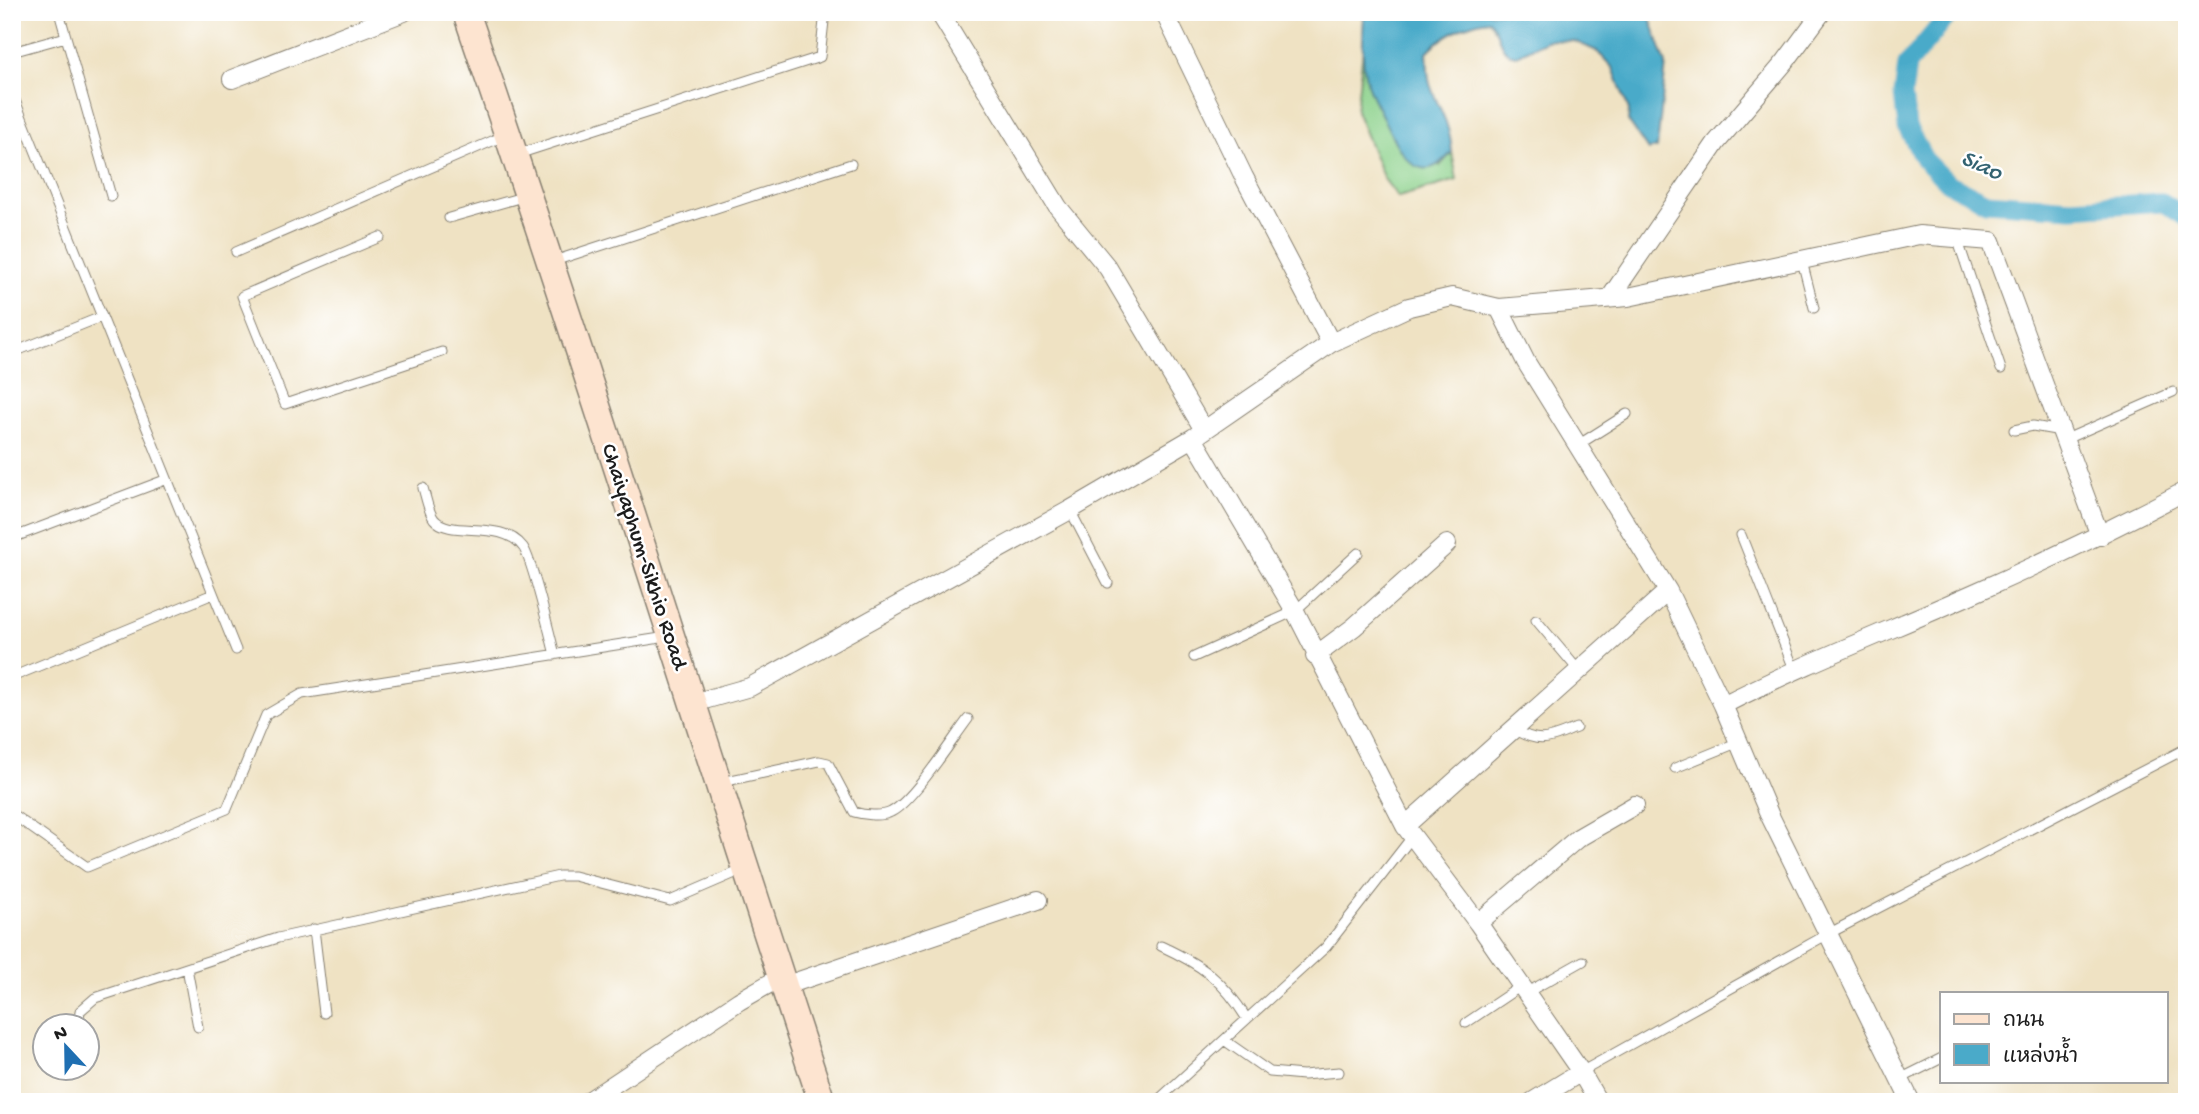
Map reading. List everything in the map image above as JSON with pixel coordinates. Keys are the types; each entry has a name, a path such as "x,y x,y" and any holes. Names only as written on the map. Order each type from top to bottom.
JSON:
{"main road":[{"name":"Chaiyaphum-Sikhio Road","path":"466,12 512,145 690,704 822,1102"}],"street":[{"path":"232,79 404,12"},
{"path":"939,12 1058,207 1108,268 1295,611 1315,656 1408,832 1478,923 1581,1072 1598,1102"},
{"path":"1164,12 1244,177 1331,343"},
{"path":"1610,298 1716,143 1785,62 1822,12"},
{"path":"690,704 750,687 1070,510 1199,434 1331,343 1409,307 1451,297 1499,308 1610,298 1802,261 1919,235 1991,241 2100,536"},
{"path":"1499,308 1526,362 1668,591 1723,705 1770,816 1911,1102"},
{"path":"1723,705 1794,669 1980,591 2100,536 2187,490"},
{"path":"1315,656 1354,627 1447,544"},
{"path":"1408,832 1513,729 1668,591"},
{"path":"1478,923 1578,838 1636,805"},
{"path":"587,1102 739,1001 782,982 1038,900"},
{"path":"1532,1102 1581,1072"}],"lane":[{"path":"59,12 111,196"},
{"path":"236,252 512,145 820,57 825,12"},
{"path":"12,52 66,37"},
{"path":"12,93 165,480 236,650"},
{"path":"549,263 851,164"},
{"path":"449,218 528,196"},
{"path":"380,237 242,296 285,404 442,352"},
{"path":"1956,237 2001,369"},
{"path":"1802,261 1814,308"},
{"path":"19,351 101,317"},
{"path":"2014,430 2033,426 2064,435 2173,392"},
{"path":"1578,445 1627,414"},
{"path":"12,538 165,480"},
{"path":"423,488 433,518 444,527 481,527 507,535 523,547 555,655"},
{"path":"1070,510 1108,583"},
{"path":"1741,535 1794,669"},
{"path":"1194,657 1295,611 1358,553"},
{"path":"12,677 213,594"},
{"path":"1536,620 1579,671"},
{"path":"12,814 88,867 227,809 266,715 302,694 669,637"},
{"path":"717,783 819,761 828,763 835,773 854,812 863,815 890,813 904,801 968,719"},
{"path":"1513,729 1529,738 1543,741 1576,728"},
{"path":"1675,768 1739,742"},
{"path":"1581,1072 1828,934 2187,748"},
{"path":"1156,1102 1326,947 1408,832"},
{"path":"80,1012 95,998 314,929 559,876 574,876 670,901 745,869"},
{"path":"314,929 324,1013"},
{"path":"1161,946 1213,975 1247,1019"},
{"path":"1465,1023 1583,961"},
{"path":"187,968 198,1027"},
{"path":"1224,1040 1270,1072 1303,1075 1339,1072"},
{"path":"1900,1079 1940,1059"}],"green space":[{"path":"1363,49 1367,84 1440,166 1452,152 1457,180 1398,197 1384,179 1356,111"}],"water":[{"path":"1364,12 1648,12 1666,64 1657,148 1648,150 1628,121 1629,110 1613,68 1597,51 1574,41 1548,40 1515,56 1505,50 1489,20 1455,31 1427,52 1430,83 1447,124 1452,152 1440,164 1429,168 1419,167 1402,153 1368,87 1363,57"}],"waterway":[{"name":"Siao","path":"1951,12 1907,65 1903,95 1907,127 1924,159 1948,183 1986,202 2072,208 2162,202 2187,218"}]}
